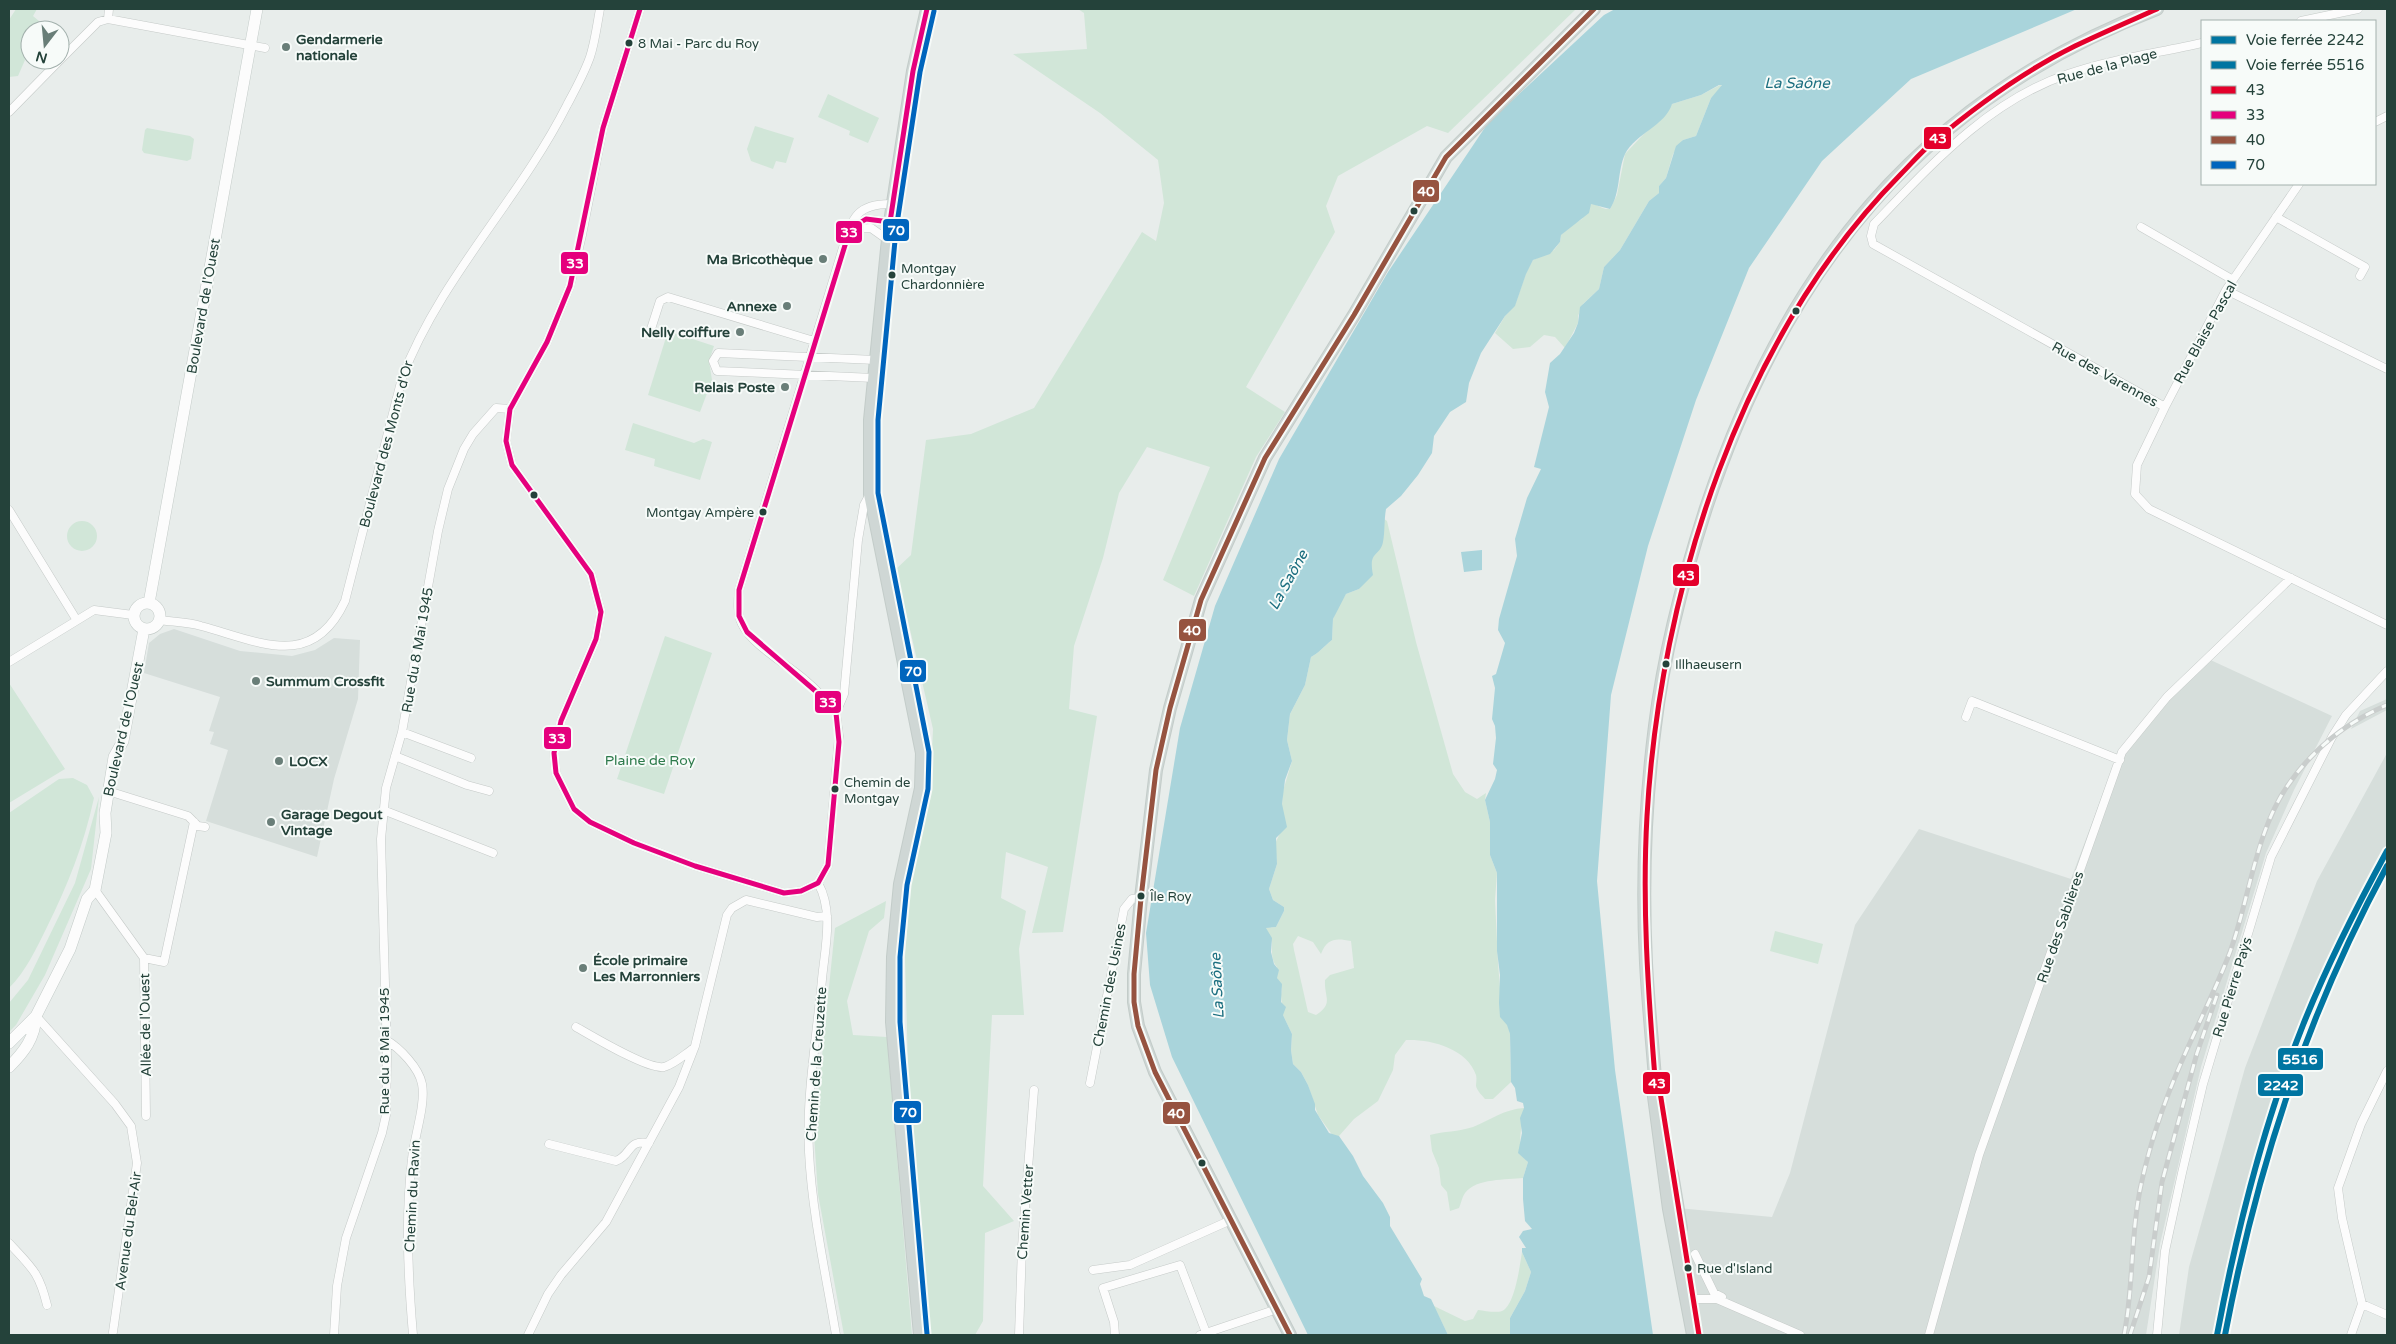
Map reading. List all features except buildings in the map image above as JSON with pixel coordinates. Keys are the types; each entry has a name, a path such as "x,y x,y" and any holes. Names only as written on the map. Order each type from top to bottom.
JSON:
{"main road":[{"path":"920,1335 892,1022 893,957 900,884 921,788 922,752 870,494 870,420 890,222 914,71 927,9"},
{"path":"1290,1335 1155,1072 1138,1026 1134,1002 1134,974 1156,770 1173,698 1201,600 1264,458 1354,316 1446,157 1594,9"},
{"path":"1699,1335 1662,1168 1653,1089 1655,1078 1646,961 1645,881 1648,807 1655,728 1664,666 1690,556 1720,465 1775,341 1827,258 1857,219 1913,160 1967,112 2028,70 2087,39 2157,9"},
{"path":"1690,1299 1693,1335"}],"street":[{"path":"108,19 109,9"},
{"name":"Boulevard de l'Ouest","path":"149,603 257,9"},
{"name":"Boulevard des Monts d'Or","path":"159,620 199,625 274,647 300,644 314,638 329,626 338,614 345,600 402,378 412,352 427,323 455,279 554,132 589,59 600,9"},
{"path":"640,9 603,128 570,286 547,342 510,409 506,441 512,465 591,574 601,612 596,639 561,721 554,753 556,774 574,808 590,822 609,832 695,866 784,893 801,891 818,883 828,866 839,736 836,714 826,699 806,680 752,638 742,624 738,607 743,576 850,229 855,216 862,210 872,206 893,204"},
{"path":"2306,20 2358,9"},
{"path":"70,50 98,22 108,19 265,48"},
{"name":"Rue de la Plage","path":"1873,244 1871,236 1874,224 1930,165 1995,110 2068,74 2201,43"},
{"path":"9,112 50,70"},
{"name":"Rue Blaise Pascal","path":"2165,407 2226,290 2298,185"},
{"path":"2276,217 2365,267 2360,276"},
{"path":"850,229 866,220 890,222"},
{"path":"2141,227 2233,280"},
{"path":"850,229 871,228 888,240"},
{"name":"Rue des Varennes","path":"1873,244 2165,407 2137,465 2136,494 2150,509 2387,625"},
{"path":"2226,290 2387,369"},
{"path":"651,329 660,301 668,297 814,341"},
{"path":"874,378 717,371 714,361 718,353 876,360"},
{"name":"Rue du 8 Mai 1945","path":"334,1335 337,1286 346,1238 382,1133 386,1115 383,810 402,732 438,531 448,489 464,449 473,434 496,408 510,409"},
{"path":"836,714 844,694 858,540 864,506 870,494"},
{"path":"9,510 76,619"},
{"name":"Rue des Sablières","path":"1929,1335 1979,1155 2122,752 2167,697 2291,578"},
{"path":"149,603 158,610 159,620 154,627 144,629 136,624 133,615 137,606 149,603"},
{"path":"9,662 76,619 94,610 133,615"},
{"name":"Boulevard de l'Ouest","path":"9,1043 36,1016 70,949 87,899 95,890 107,825 105,813 114,757 123,742 144,629"},
{"name":"Rue Pierre Paÿs","path":"2157,1335 2165,1251 2203,1084 2271,858 2332,736 2346,715 2387,671"},
{"path":"1966,716 1972,702 2120,760"},
{"path":"402,732 471,758"},
{"path":"395,756 489,791"},
{"path":"108,791 188,816 194,822 205,827"},
{"path":"383,810 493,853"},
{"path":"144,958 164,962 194,822"},
{"name":"Chemin de la Creuzette","path":"818,883 825,894 828,927 811,1093 809,1152 820,1241 836,1335"},
{"name":"Allée de l'Ouest","path":"95,890 144,958 146,1116"},
{"name":"Chemin des Usines","path":"1090,1083 1124,909 1132,899 1142,898"},
{"path":"528,1335 548,1294 606,1222 679,1087 696,1046 727,915 732,908 746,900 817,917 826,916"},
{"path":"9,1068 36,1032 36,1016"},
{"name":"Avenue du Bel-Air","path":"36,1016 115,1104 131,1126 138,1163 113,1332"},
{"path":"24,1026 27,1045"},
{"path":"576,1027 642,1062 655,1066 664,1067 696,1046"},
{"name":"Chemin du Ravin","path":"386,1040 397,1046 422,1082 409,1200 409,1288 413,1335"},
{"path":"2351,1335 2362,1304 2342,1218 2338,1188 2361,1124 2387,1071"},
{"name":"Chemin Vetter","path":"1019,1335 1022,1247 1034,1090"},
{"path":"549,1144 616,1161 623,1158 633,1144 639,1142 648,1143"},
{"path":"1093,1270 1130,1265 1231,1220"},
{"path":"9,1243 38,1275 47,1305"},
{"path":"1694,1254 1714,1293 1727,1302"},
{"path":"1115,1335 1114,1322 1103,1288 1180,1265 1205,1335 1277,1309"},
{"path":"1690,1299 1717,1299 1727,1302 1800,1335"},
{"path":"2362,1304 2387,1315"}],"shaded area":[{"path":"174,629 240,651 292,656 315,650 334,638 360,640 358,699 334,779 317,857 206,821 228,750 210,744 214,732 209,731 220,697 144,673 149,643 160,634"},
{"path":"2204,657 2332,716 2294,790 2266,853 2201,1067 2160,1244 2146,1335 1701,1335 1678,1208 1772,1217 1790,1173 1855,925 1919,829 2071,879 2118,753 2158,702"},
{"path":"2387,699 2387,710 2351,729 2360,711"},
{"path":"2387,753 2387,871 2346,951 2322,1005 2292,1082 2262,1177 2227,1335 2179,1335 2189,1267 2245,1068 2317,881"}],"green space":[{"path":"16,9 37,9 33,16 38,20 20,20 21,70 18,76 9,77 9,20"},
{"path":"1078,9 1576,9 1448,133 1427,126 1338,176 1326,206 1335,232 1246,387 1285,412 1256,457 1194,596 1163,580 1210,467 1147,447 1119,493 1103,558 1074,646 1069,709 1097,716 1063,932 1032,933 1048,867 1006,852 1001,898 1026,911 1019,949 1024,1015 992,1015 983,1186 1014,1221 985,1233 983,1321 975,1335 930,1335 910,1143 905,957 910,889 930,793 933,729 896,569 911,555 926,440 971,434 1034,408 1142,232 1156,241 1164,203 1158,160 1100,113 1013,54 1087,49 1084,13"},
{"path":"1720,85 1723,86 1711,98 1696,136 1683,140 1673,154 1666,178 1659,186 1659,193 1649,201 1620,250 1604,267 1599,289 1583,304 1578,316 1578,323 1565,348 1555,337 1544,335 1530,347 1513,349 1495,333 1505,316 1515,305 1526,273 1533,260 1554,250 1560,242 1561,235 1582,219 1591,204 1610,209 1617,195 1625,154 1672,104 1701,95"},
{"path":"828,94 879,118 868,143 849,135 850,131 818,117"},
{"path":"755,126 794,138 786,163 776,161 773,169 751,161 747,149"},
{"path":"147,128 190,136 194,139 191,159 187,161 144,153 142,150 145,130"},
{"path":"668,331 714,346 709,361 712,380 700,412 648,395"},
{"path":"633,423 694,443 703,439 712,442 700,480 654,466 655,459 625,450"},
{"path":"1384,519 1387,521 1416,642 1453,774 1465,792 1477,799 1486,793 1485,800 1490,822 1490,855 1497,873 1495,900 1498,963 1500,988 1510,1034 1511,1082 1493,1099 1485,1099 1478,1091 1476,1076 1465,1058 1447,1047 1426,1041 1406,1040 1395,1055 1393,1070 1378,1101 1354,1119 1339,1136 1333,1136 1318,1115 1308,1085 1301,1072 1293,1064 1291,1050 1292,1034 1283,1015 1282,988 1277,978 1277,967 1272,956 1272,943 1266,928 1276,927 1284,907 1273,900 1269,889 1277,864 1275,844 1280,833 1283,791 1292,761 1287,740 1290,714 1305,685 1311,657 1332,640 1333,619 1338,607 1346,594 1359,589 1364,583 1374,553 1382,545","holes":["1298,936 1313,942 1321,954 1326,945 1333,940 1351,941 1354,968 1330,975 1325,980 1327,1000 1325,1007 1316,1015 1308,1012 1293,944"]},
{"path":"82,521 93,525 97,536 93,547 82,551 71,547 67,536 71,525"},
{"name":"Plaine de Roy","path":"665,636 712,653 664,794 617,779"},
{"path":"9,683 65,769 9,803"},
{"path":"73,778 87,785 94,798 85,832 62,896 47,927 26,967 9,988 9,813 59,779"},
{"path":"99,797 91,869 45,975 16,1025 9,1032 9,1003 28,980 75,883"},
{"path":"886,901 884,918 869,931 847,1001 853,1035 887,1037 912,1335 844,1335 818,1194 814,1135 835,928"},
{"path":"1775,931 1823,944 1818,964 1770,951"},
{"path":"1524,1108 1520,1144 1524,1157 1528,1162 1523,1178 1484,1182 1476,1185 1465,1193 1459,1208 1450,1211 1447,1192 1441,1185 1439,1168 1432,1151 1430,1135 1467,1129 1504,1113"},
{"path":"1522,1252 1531,1272 1525,1291 1510,1318 1510,1335 1448,1335 1434,1306 1465,1321 1473,1319 1478,1310 1494,1312 1507,1308 1514,1293"}],"water":[{"name":"La Saône","path":"1615,9 2077,9 1911,79 1822,161 1749,268 1696,400 1648,546 1611,695 1597,881 1615,1070 1653,1335 1510,1335 1510,1318 1525,1291 1531,1272 1522,1252 1522,1248 1526,1248 1519,1237 1523,1231 1532,1229 1525,1221 1523,1199 1523,1178 1528,1162 1518,1153 1522,1133 1520,1118 1524,1108 1523,1103 1517,1101 1515,1088 1511,1082 1510,1034 1507,1025 1500,1017 1500,975 1497,951 1497,873 1490,855 1490,822 1485,800 1497,770 1493,764 1496,738 1492,719 1495,688 1492,676 1496,674 1505,643 1498,630 1499,619 1517,556 1515,539 1527,498 1541,469 1534,467 1549,407 1545,392 1550,363 1560,354 1574,333 1578,323 1580,307 1599,289 1604,267 1620,250 1649,201 1659,193 1659,186 1666,178 1676,146 1683,140 1696,136 1711,98 1722,85 1701,95 1672,104 1663,118 1636,140 1625,154 1616,196 1610,209 1591,204 1589,213 1561,235 1560,242 1550,254 1533,260 1515,306 1505,316 1481,353 1469,383 1466,402 1450,412 1434,436 1432,453 1418,475 1401,496 1386,509 1382,547 1372,561 1373,575 1359,589 1346,594 1333,619 1332,640 1311,657 1305,685 1290,714 1287,740 1292,761 1285,780 1282,804 1287,827 1276,838 1277,864 1269,889 1273,900 1284,907 1284,911 1276,927 1266,928 1272,938 1271,952 1274,964 1279,970 1277,978 1282,984 1281,1002 1286,1007 1283,1015 1292,1034 1291,1050 1293,1064 1301,1072 1308,1085 1315,1104 1315,1110 1329,1133 1339,1136 1353,1156 1363,1176 1383,1203 1390,1217 1390,1226 1422,1279 1420,1284 1424,1296 1431,1299 1448,1335 1308,1335 1172,1057 1150,985 1146,933 1180,728 1215,606 1279,459 1388,272 1488,123 1604,15"},
{"path":"1482,550 1482,570 1464,572 1461,552"}],"railway":[{"path":"2124,1335 2138,1204 2149,1154 2163,1108 2175,1078 2230,952 2260,844 2268,824 2288,785 2308,760 2345,728 2387,705"},
{"path":"2130,1335 2149,1277 2162,1182 2197,1053 2217,995"}],"rail line":[{"name":"2242","path":"2217,1335 2233,1256 2252,1178 2289,1063 2312,1003 2332,959 2387,851"},
{"name":"5516","path":"2225,1335 2252,1212 2288,1094 2332,979 2358,922 2387,866"}],"transit line":[{"name":"33","path":"640,9 603,128 570,286 547,342 510,409 506,441 512,465 591,574 601,612 596,639 561,721 554,753 556,773 574,809 590,822 634,843 695,866 784,893 801,891 818,883 828,865 839,742 836,713 827,701 747,632 739,616 739,590 850,229 866,219 890,222 913,71 927,9"},
{"name":"40","path":"1290,1335 1155,1072 1138,1026 1134,1002 1134,974 1141,898 1156,770 1170,708 1201,600 1265,458 1354,315 1446,157 1594,9"},
{"name":"43","path":"1699,1335 1660,1092 1655,1078 1646,947 1645,882 1647,816 1655,730 1670,644 1691,557 1718,472 1753,389 1795,311 1844,239 1901,174 1924,150 1949,129 2037,66 2075,46 2157,9"},
{"name":"70","path":"927,1334 900,1022 900,957 907,885 928,789 929,752 878,493 878,420 896,230 920,72 934,11"}],"place":[{"name":"8 Mai - Parc du Roy","path":"629,43"},
{"name":"Gendarmerie nationale","path":"286,47"},
{"name":"Ma Bricothèque","path":"823,259"},
{"name":"Montgay Chardonnière","path":"892,275"},
{"name":"Annexe","path":"787,306"},
{"name":"Nelly coiffure","path":"740,332"},
{"name":"Relais Poste","path":"785,387"},
{"name":"Montgay Ampère","path":"763,512"},
{"name":"Illhaeusern","path":"1666,664"},
{"name":"Summum Crossfit","path":"256,681"},
{"name":"LOCX","path":"279,761"},
{"name":"Chemin de Montgay","path":"835,789"},
{"name":"Garage Degout Vintage","path":"271,822"},
{"name":"Île Roy","path":"1141,896"},
{"name":"École primaire Les Marronniers","path":"583,968"},
{"name":"Rue d'Island","path":"1688,1268"}]}
